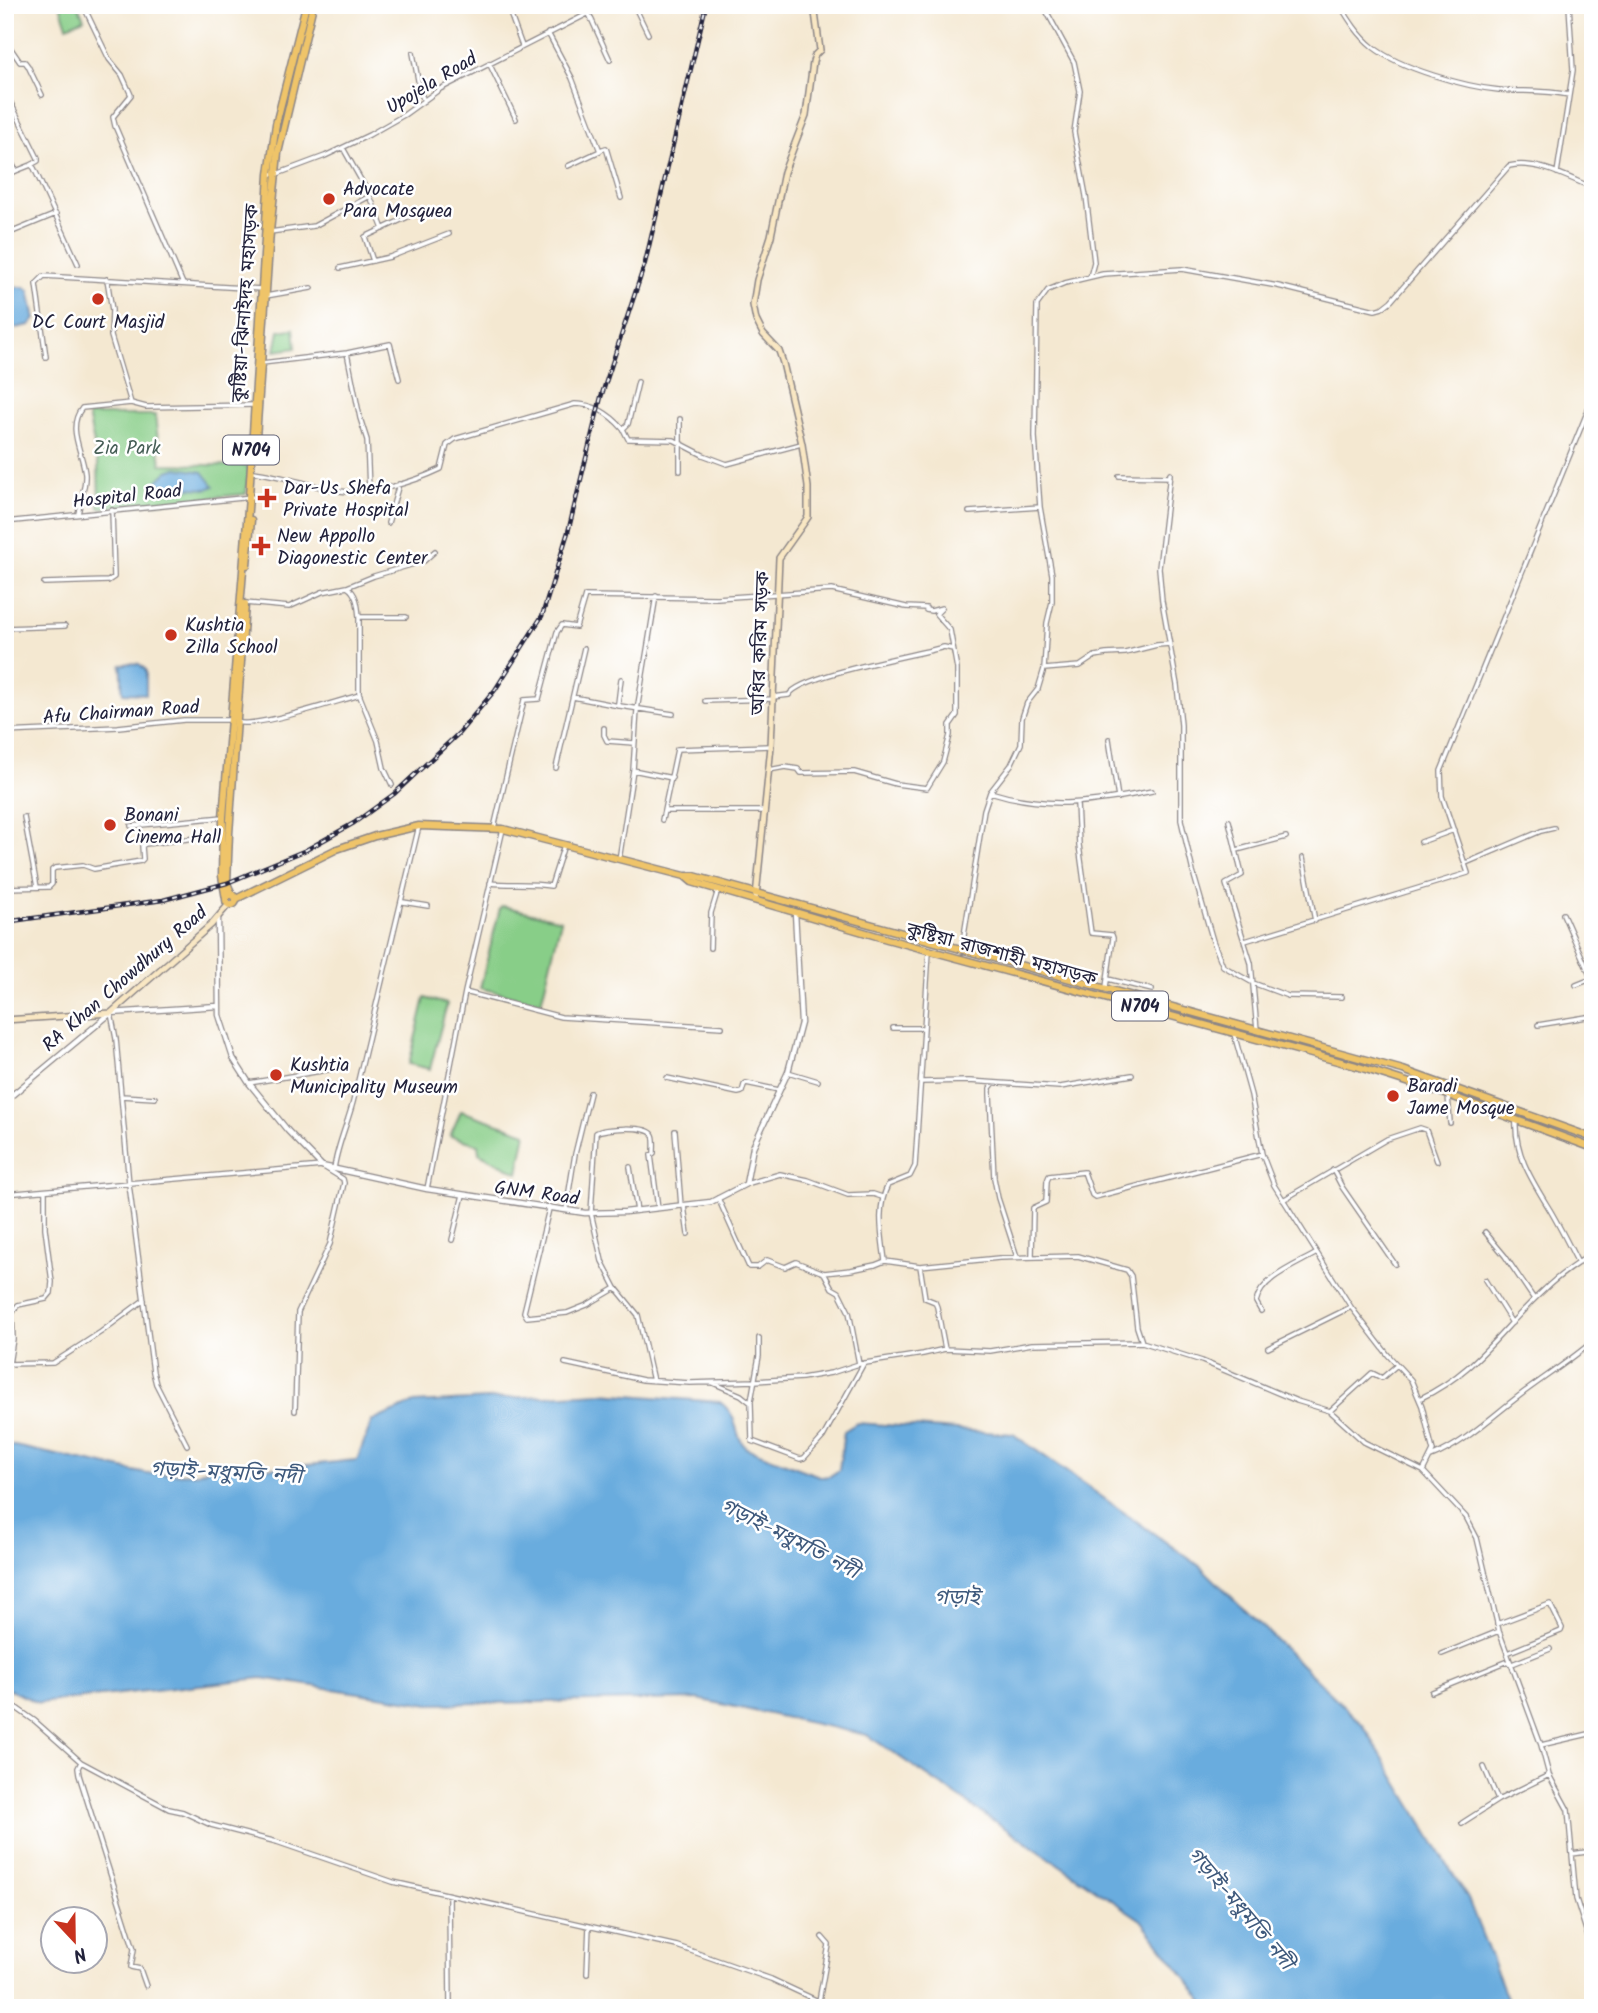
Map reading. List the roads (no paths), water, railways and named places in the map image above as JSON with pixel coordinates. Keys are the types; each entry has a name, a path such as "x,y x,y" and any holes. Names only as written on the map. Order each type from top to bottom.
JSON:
{"highway":[{"name":"কুষ্টিয়া-ঝিনাইদহ মহাসড়ক","path":"235,721 264,291 278,153 306,5"},
{"name":"কুষ্টিয়া-ঝিনাইদহ মহাসড়ক","path":"256,405 262,363 268,174 276,124 313,5"},
{"name":"কুষ্টিয়া-ঝিনাইদহ মহাসড়ক","path":"250,497 254,472 253,456"},
{"name":"কুষ্টিয়া-ঝিনাইদহ মহাসড়ক","path":"225,851 245,603 246,557"},
{"name":"কুষ্টিয়া-ঝিনাইদহ মহাসড়ক","path":"229,793 222,835 231,899"},
{"name":"কুষ্টিয়া রাজশাহী মহাসড়ক","path":"231,899 337,849 375,836 419,827 494,828 685,877 694,876 795,912 1069,988 1257,1030 1442,1082 1593,1138"},
{"name":"কুষ্টিয়া রাজশাহী মহাসড়ক","path":"685,877 718,890 756,897 1105,989 1233,1032 1437,1091 1593,1150"},
{"path":"941,953 943,945"},
{"path":"1069,988 1072,980"},
{"path":"1282,1046 1285,1038"},
{"path":"1437,1091 1442,1082"}],"main road":[{"name":"অধির করিম সড়ক","path":"756,897 771,746 779,558 808,517 808,487 802,444 779,351 763,334 756,320 753,304 784,172 806,115 813,62 820,50 814,5"},
{"name":"RA Khan Chowdhury Road","path":"110,1013 218,918 231,899"},
{"path":"5,1020 110,1013"}],"street":[{"path":"83,5 109,59 122,75 131,94 113,117 115,126 183,284"},
{"path":"507,5 522,46"},
{"name":"Upojela Road","path":"268,174 277,174 343,148 404,116 440,89 605,5"},
{"path":"634,5 648,34"},
{"path":"1043,5 1074,62 1080,91 1074,132 1086,196 1094,262 1090,278"},
{"path":"1340,5 1363,39 1374,49 1405,63 1472,86 1501,90 1546,90 1569,95"},
{"path":"1557,173 1573,70 1569,5"},
{"path":"589,14 610,60"},
{"path":"548,33 572,78 600,150"},
{"path":"5,40 20,62 25,62 28,66 42,95"},
{"path":"413,53 424,101"},
{"path":"489,63 516,119"},
{"path":"5,91 38,158 32,165 5,176"},
{"path":"343,148 370,196 383,229"},
{"path":"568,166 606,148 621,198"},
{"path":"5,150 16,171"},
{"path":"32,165 78,264"},
{"path":"961,950 984,810 990,792 1018,753 1022,718 1027,703 1038,689 1044,668 1047,622 1052,602 1052,575 1040,507 1035,437 1037,305 1048,290 1103,274 1182,269 1278,286 1375,310 1382,309 1509,166 1531,166 1593,188"},
{"path":"270,232 314,226 370,196"},
{"path":"5,235 57,214"},
{"path":"373,261 365,237 414,214"},
{"path":"340,268 390,257 449,234"},
{"path":"46,357 36,284 39,279 51,276 264,291 311,288"},
{"path":"107,279 112,310 111,336 131,403"},
{"path":"262,363 347,353 390,344 398,379"},
{"path":"347,353 367,440 369,490"},
{"path":"623,429 628,424 638,382"},
{"path":"1245,941 1466,875 1469,871 1441,789 1441,771 1593,398"},
{"path":"78,514 86,478 76,438 76,416 82,408 131,403 146,407 256,405"},
{"path":"254,472 282,475 343,492 399,484 440,469 447,445 455,439 575,404 585,404 604,412 623,429 628,439 674,440 727,464 802,444"},
{"path":"680,419 680,471"},
{"path":"1119,476 1170,475 1160,568 1162,601 1181,725 1182,831 1220,962 1253,983 1288,996 1342,997"},
{"path":"388,523 399,484"},
{"name":"Hospital Road","path":"5,522 250,497"},
{"path":"969,512 1040,507"},
{"path":"44,583 108,581 114,577 112,510"},
{"path":"245,603 289,607 322,592 347,587 424,561 435,551"},
{"path":"347,587 354,594 359,617 360,695 392,785"},
{"path":"494,828 524,700 539,699 559,627 576,627 585,596 717,598 832,590 932,611 942,608 936,614 950,630 957,669 957,715 950,725 943,762 927,788 896,784 854,772 801,773 798,769 785,767 769,770"},
{"path":"619,860 633,770 637,710 656,596"},
{"path":"359,617 406,617"},
{"path":"5,628 65,626"},
{"path":"1044,668 1080,666 1095,656 1170,644"},
{"path":"705,701 789,695 795,688 833,674 944,647 953,649"},
{"path":"556,768 584,648"},
{"path":"620,706 618,703 621,679"},
{"name":"Afu Chairman Road","path":"5,732 118,727 184,720 235,721 244,724 265,722 360,695"},
{"path":"573,697 673,714"},
{"path":"604,728 607,741 634,743"},
{"path":"1109,739 1118,798"},
{"path":"662,820 677,749 771,746"},
{"path":"633,770 672,778"},
{"path":"990,792 1030,802 1077,803 1152,791"},
{"path":"1077,803 1079,845 1091,933 1113,938 1105,989"},
{"path":"664,811 765,811"},
{"path":"24,817 37,887"},
{"path":"131,826 223,817"},
{"path":"1229,821 1242,876 1226,884 1245,941 1253,983 1257,1030"},
{"path":"334,1169 403,902 419,827"},
{"path":"1466,863 1554,828"},
{"path":"427,1189 465,992 503,830"},
{"path":"1421,842 1454,830"},
{"path":"5,888 52,884 52,870 55,868 83,865 94,869 141,861 144,859 142,846 145,844 222,835"},
{"path":"1237,849 1286,837"},
{"path":"490,883 534,883 551,886 564,845"},
{"path":"1303,858 1315,921"},
{"path":"710,948 711,912 718,890"},
{"path":"403,902 428,906"},
{"path":"795,912 801,1023 788,1072 753,1147 746,1184 780,1174 808,1180 848,1195 873,1194 882,1197"},
{"path":"1563,914 1592,979 1576,985"},
{"path":"218,918 218,1006 233,1058 249,1083 288,1131 322,1166 345,1181 330,1244 298,1312 295,1411"},
{"path":"885,1261 881,1229 882,1197 888,1185 913,1172 922,1082 930,950"},
{"path":"1108,979 1152,990"},
{"path":"465,992 561,1017 722,1027"},
{"path":"187,1445 156,1384 153,1372 129,1184 116,1039 110,1013 218,1006"},
{"name":"RA Khan Chowdhury Road","path":"5,1101 110,1013"},
{"path":"1538,1025 1593,1016"},
{"path":"893,1028 925,1028"},
{"path":"1233,1032 1251,1095 1262,1153 1274,1185 1315,1254 1351,1307 1411,1380 1432,1445 1431,1457 1423,1471"},
{"path":"249,1083 333,1069"},
{"path":"788,1072 818,1081"},
{"path":"922,1082 1060,1087 1132,1075"},
{"path":"667,1078 738,1093 742,1092 746,1083 779,1090"},
{"path":"994,1083 990,1088 990,1101 995,1178 998,1198 1017,1257"},
{"path":"565,1211 590,1093"},
{"path":"1448,1095 1450,1123"},
{"path":"121,1096 155,1098"},
{"path":"1516,1120 1515,1133 1530,1179 1578,1263"},
{"path":"1283,1200 1387,1139 1420,1128 1426,1130 1437,1161"},
{"path":"653,1381 638,1315 618,1289 602,1261 591,1213 596,1133 602,1129 649,1130 653,1135 654,1153 651,1155 658,1208"},
{"path":"674,1131 688,1234"},
{"path":"1593,1150 1593,1160"},
{"path":"1032,1256 1033,1208 1046,1202 1049,1176 1084,1172 1095,1197 1262,1153"},
{"path":"5,1194 322,1166"},
{"name":"GNM Road","path":"322,1166 427,1189 549,1209 591,1213 637,1211 711,1202 746,1184"},
{"path":"630,1167 637,1211"},
{"path":"1333,1170 1395,1264"},
{"path":"45,1191 44,1228 52,1282 51,1293 46,1298 18,1305 15,1309 12,1314 13,1339 7,1364 52,1363 101,1332 144,1300"},
{"path":"452,1240 463,1195"},
{"path":"718,1198 749,1267 758,1267 766,1261 785,1266 796,1262 824,1273 851,1270 885,1261 920,1266 1032,1256 1082,1256 1127,1270 1131,1276 1137,1327 1142,1342"},
{"path":"549,1209 524,1312 527,1317 567,1313 618,1289"},
{"path":"1485,1232 1534,1299"},
{"path":"1419,1399 1443,1388 1460,1376 1534,1299 1593,1253"},
{"path":"1261,1311 1256,1302 1262,1290 1278,1276 1315,1254"},
{"path":"920,1266 925,1298 935,1302 937,1307 945,1349"},
{"path":"759,1338 760,1356 751,1403 752,1441 800,1459 804,1458 809,1456 823,1437 862,1364 849,1312 839,1292 825,1280 824,1273"},
{"path":"1485,1280 1512,1323"},
{"path":"1268,1348 1351,1307"},
{"path":"1431,1457 1471,1436 1518,1396 1593,1341"},
{"path":"565,1363 653,1381 755,1381 802,1378 945,1349 990,1351 1032,1344 1142,1342 1202,1361 1306,1404 1330,1411 1364,1442 1423,1471 1472,1527 1499,1631 1541,1745 1549,1775 1568,1810 1576,1899 1593,1952"},
{"path":"1330,1411 1372,1373 1382,1378 1397,1365"},
{"path":"709,1382 741,1395 751,1403"},
{"path":"1497,1624 1550,1604 1562,1628 1561,1631 1507,1653"},
{"path":"1442,1654 1499,1631"},
{"path":"1432,1692 1506,1662 1512,1664 1550,1649"},
{"path":"5,1700 81,1762 169,1808 211,1825 277,1842 393,1882 677,1946 771,1979 833,2008"},
{"path":"1541,1745 1593,1733"},
{"path":"81,1762 79,1775 134,1949 131,1967 139,1969 146,1986"},
{"path":"1484,1767 1498,1800"},
{"path":"1462,1823 1498,1800 1549,1775"},
{"path":"1572,1854 1593,1851"},
{"path":"449,1894 450,2008"},
{"path":"587,1975 589,1926"},
{"path":"818,2001 828,1945 822,1937"}],"water":[{"path":"5,287 24,287 29,290 35,319 30,325 5,330"},
{"path":"177,468 203,472 214,486 172,492 155,483 168,471"},
{"path":"139,664 146,670 146,694 123,693 121,665"},
{"name":"গড়াই","path":"601,1393 720,1402 731,1414 746,1448 822,1477 830,1476 839,1470 844,1431 857,1423 1013,1434 1201,1567 1363,1725 1468,1899 1511,2008 1209,2008 1141,1920 867,1735 698,1699 430,1704 262,1678 39,1703 5,1688 5,1444 147,1474 198,1473 218,1463 250,1468 305,1465 357,1460 372,1421 414,1403"}],"railway":[{"path":"5,922 163,900 227,883 306,850 354,823 394,794 459,733 495,690 542,616 568,532 601,397 645,263 706,5"}],"place":[{"name":"Advocate Para Mosquea","path":"329,199"},
{"name":"DC Court Masjid","path":"98,299"},
{"name":"Dar-Us Shefa Private Hospital","path":"267,498"},
{"name":"New Appollo Diagonestic Center","path":"261,546"},
{"name":"Kushtia Zilla School","path":"171,635"},
{"name":"Bonani Cinema Hall","path":"110,825"},
{"name":"Kushtia Municipality Museum","path":"276,1075"},
{"name":"Baradi Jame Mosque","path":"1393,1096"}],"park label":[{"name":"Zia Park","path":"127,447"}],"water label":[{"name":"গড়াই-মধুমতি নদী","path":"226,1472"},
{"name":"গড়াই-মধুমতি নদী","path":"790,1538"},
{"name":"গড়াই-মধুমতি নদী","path":"1241,1908"}]}
